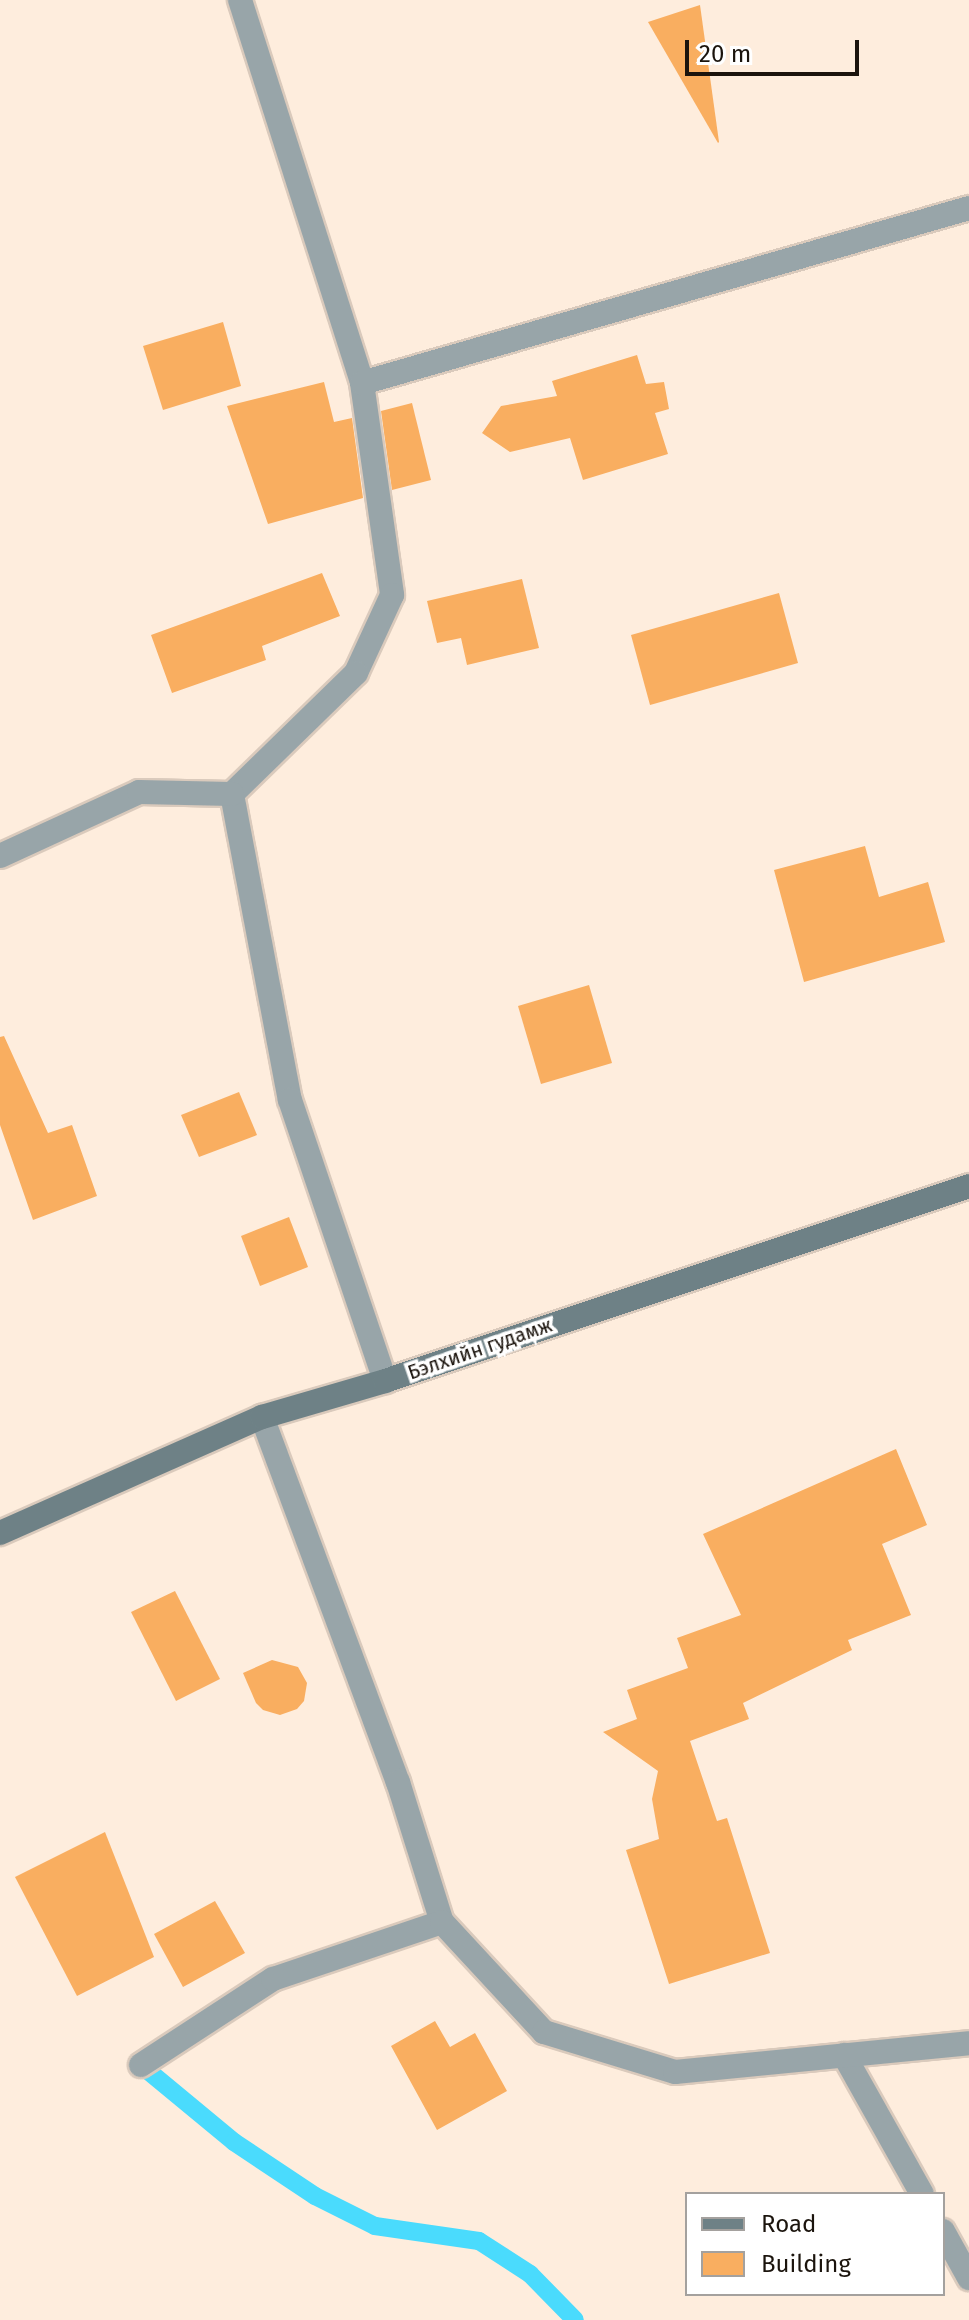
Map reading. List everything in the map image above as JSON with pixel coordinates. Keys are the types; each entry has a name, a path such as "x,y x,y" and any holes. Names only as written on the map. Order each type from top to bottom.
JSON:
{"main road":[{"name":"Бэлхийн гудамж","path":"0,1533 262,1417 385,1381 969,1186"}],"street":[{"path":"0,856 139,792 232,794 356,673 392,595 362,383 240,0"},
{"path":"362,383 969,208"},
{"path":"232,794 290,1100 385,1381"},
{"path":"262,1417 398,1782 442,1922 544,2032 675,2072 969,2043"},
{"path":"141,2065 273,1979 442,1922"},
{"path":"844,2055 921,2192"},
{"path":"945,2235 969,2278"}],"building":[{"path":"700,5 719,142 718,143 648,22"},
{"path":"223,322 241,386 163,410 143,346"},
{"path":"637,355 646,384 664,382 669,409 655,413 668,454 583,480 570,438 510,452 482,433 501,406 557,396 552,381"},
{"path":"324,382 334,422 352,418 363,498 268,524 227,406"},
{"path":"412,403 431,480 392,490 381,411"},
{"path":"322,573 340,616 262,646 266,660 172,693 151,635"},
{"path":"522,579 539,648 467,665 461,638 437,643 427,601"},
{"path":"779,593 798,663 650,705 631,635"},
{"path":"865,846 879,897 928,882 945,942 804,982 774,870"},
{"path":"589,985 612,1063 541,1084 518,1006"},
{"path":"4,1036 48,1133 72,1125 97,1196 33,1220 0,1125 0,1037"},
{"path":"239,1092 257,1135 199,1157 181,1115"},
{"path":"289,1217 308,1267 260,1286 241,1236"},
{"path":"896,1449 927,1525 882,1544 911,1615 848,1640 852,1650 743,1703 749,1719 690,1741 717,1821 727,1818 770,1953 669,1984 626,1850 659,1839 652,1799 658,1771 603,1732 637,1719 627,1690 688,1668 677,1638 741,1615 703,1534"},
{"path":"175,1591 220,1679 176,1701 131,1612"},
{"path":"272,1660 298,1667 307,1683 304,1701 297,1709 280,1715 263,1710 256,1703 243,1673"},
{"path":"105,1832 154,1957 77,1996 15,1877"},
{"path":"215,1901 245,1953 183,1987 154,1934"},
{"path":"435,2021 450,2047 475,2033 507,2091 437,2130 391,2046"}],"waterway":[{"path":"141,2065 234,2142 315,2196 375,2226 479,2241 530,2274 575,2320"}]}
